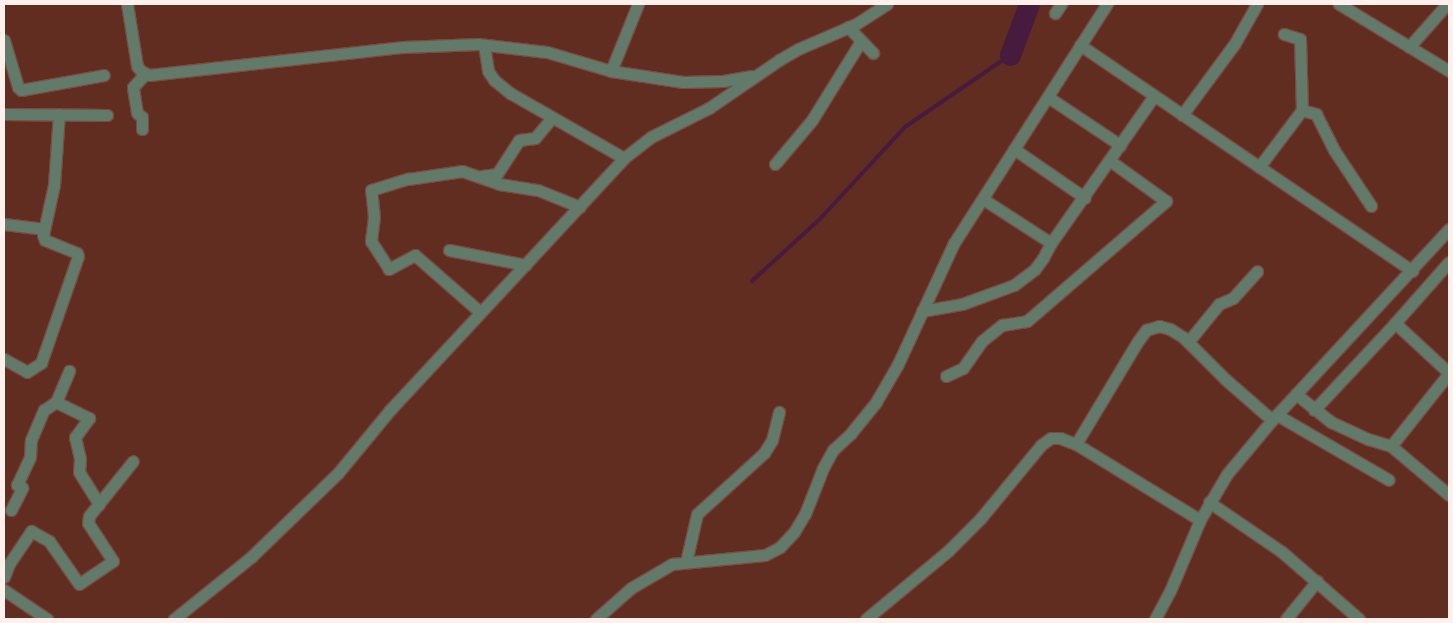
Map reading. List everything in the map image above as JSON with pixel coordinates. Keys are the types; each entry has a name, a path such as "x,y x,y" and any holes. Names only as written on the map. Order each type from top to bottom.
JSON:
{"street":[{"path":"127,4 135,58 138,66 145,74"},
{"path":"610,71 638,4"},
{"path":"174,619 252,557 338,473 390,410 624,158 651,137 710,108 755,76 798,49 848,27 887,4"},
{"path":"596,619 631,588 672,564 765,555 780,548 805,514 822,468 833,450 851,433 876,402 898,364 954,243 1107,4"},
{"path":"1182,114 1235,42 1257,4"},
{"path":"1339,4 1449,71"},
{"path":"1409,47 1446,4"},
{"path":"848,27 873,53"},
{"path":"1259,167 1302,110 1300,39 1284,34"},
{"path":"4,40 18,87 21,90 104,75"},
{"path":"776,164 812,120 861,41"},
{"path":"484,45 488,71 494,80 510,94 624,158"},
{"path":"142,129 142,117 137,113 133,86 145,74 403,47 484,45 547,52 610,71 683,82 723,81 755,76"},
{"path":"1080,45 1412,270"},
{"path":"922,311 962,304 1014,285 1035,270 1051,243 1154,96"},
{"path":"1048,97 1120,145"},
{"path":"1302,110 1316,114 1334,150 1371,206"},
{"path":"4,114 107,115"},
{"path":"4,359 27,372 41,363 78,256 77,252 46,240 43,229 54,185 59,114"},
{"path":"478,177 497,174 519,140 535,138 552,118"},
{"path":"1014,148 1084,198"},
{"path":"946,376 963,368 982,341 1002,325 1027,321 1166,201 1109,160"},
{"path":"480,312 415,255 389,269 370,241 374,217 371,190 408,179 442,173 462,172 499,184 538,190 580,207"},
{"path":"983,199 1051,243"},
{"path":"4,224 43,229"},
{"path":"1155,619 1170,591 1200,520 1227,474 1275,417 1449,229"},
{"path":"449,250 526,265"},
{"path":"1314,410 1396,323 1449,262"},
{"path":"1188,342 1218,304 1233,298 1257,271"},
{"path":"1392,446 1449,373 1396,323"},
{"path":"1076,444 1146,330 1159,326 1170,328 1188,342 1225,379 1275,417 1389,480"},
{"path":"11,510 22,488 17,485 30,457 31,440 44,410 56,402 69,371"},
{"path":"1296,394 1314,410 1341,427 1392,446 1449,495"},
{"path":"56,402 89,418 75,438 80,459 79,472 99,504"},
{"path":"686,562 696,514 764,454 772,440 779,412"},
{"path":"866,619 948,551 980,519 1041,445 1051,438 1060,438 1076,444 1200,520"},
{"path":"4,577 9,564 31,531 49,541 79,584 113,562 88,523 89,516 133,461"},
{"path":"1209,502 1282,552 1359,619"},
{"path":"1286,619 1317,581"},
{"path":"4,590 47,619"}],"waterway":[{"path":"1010,55 1029,4"},
{"path":"752,281 820,219 905,127 1010,55"}]}
